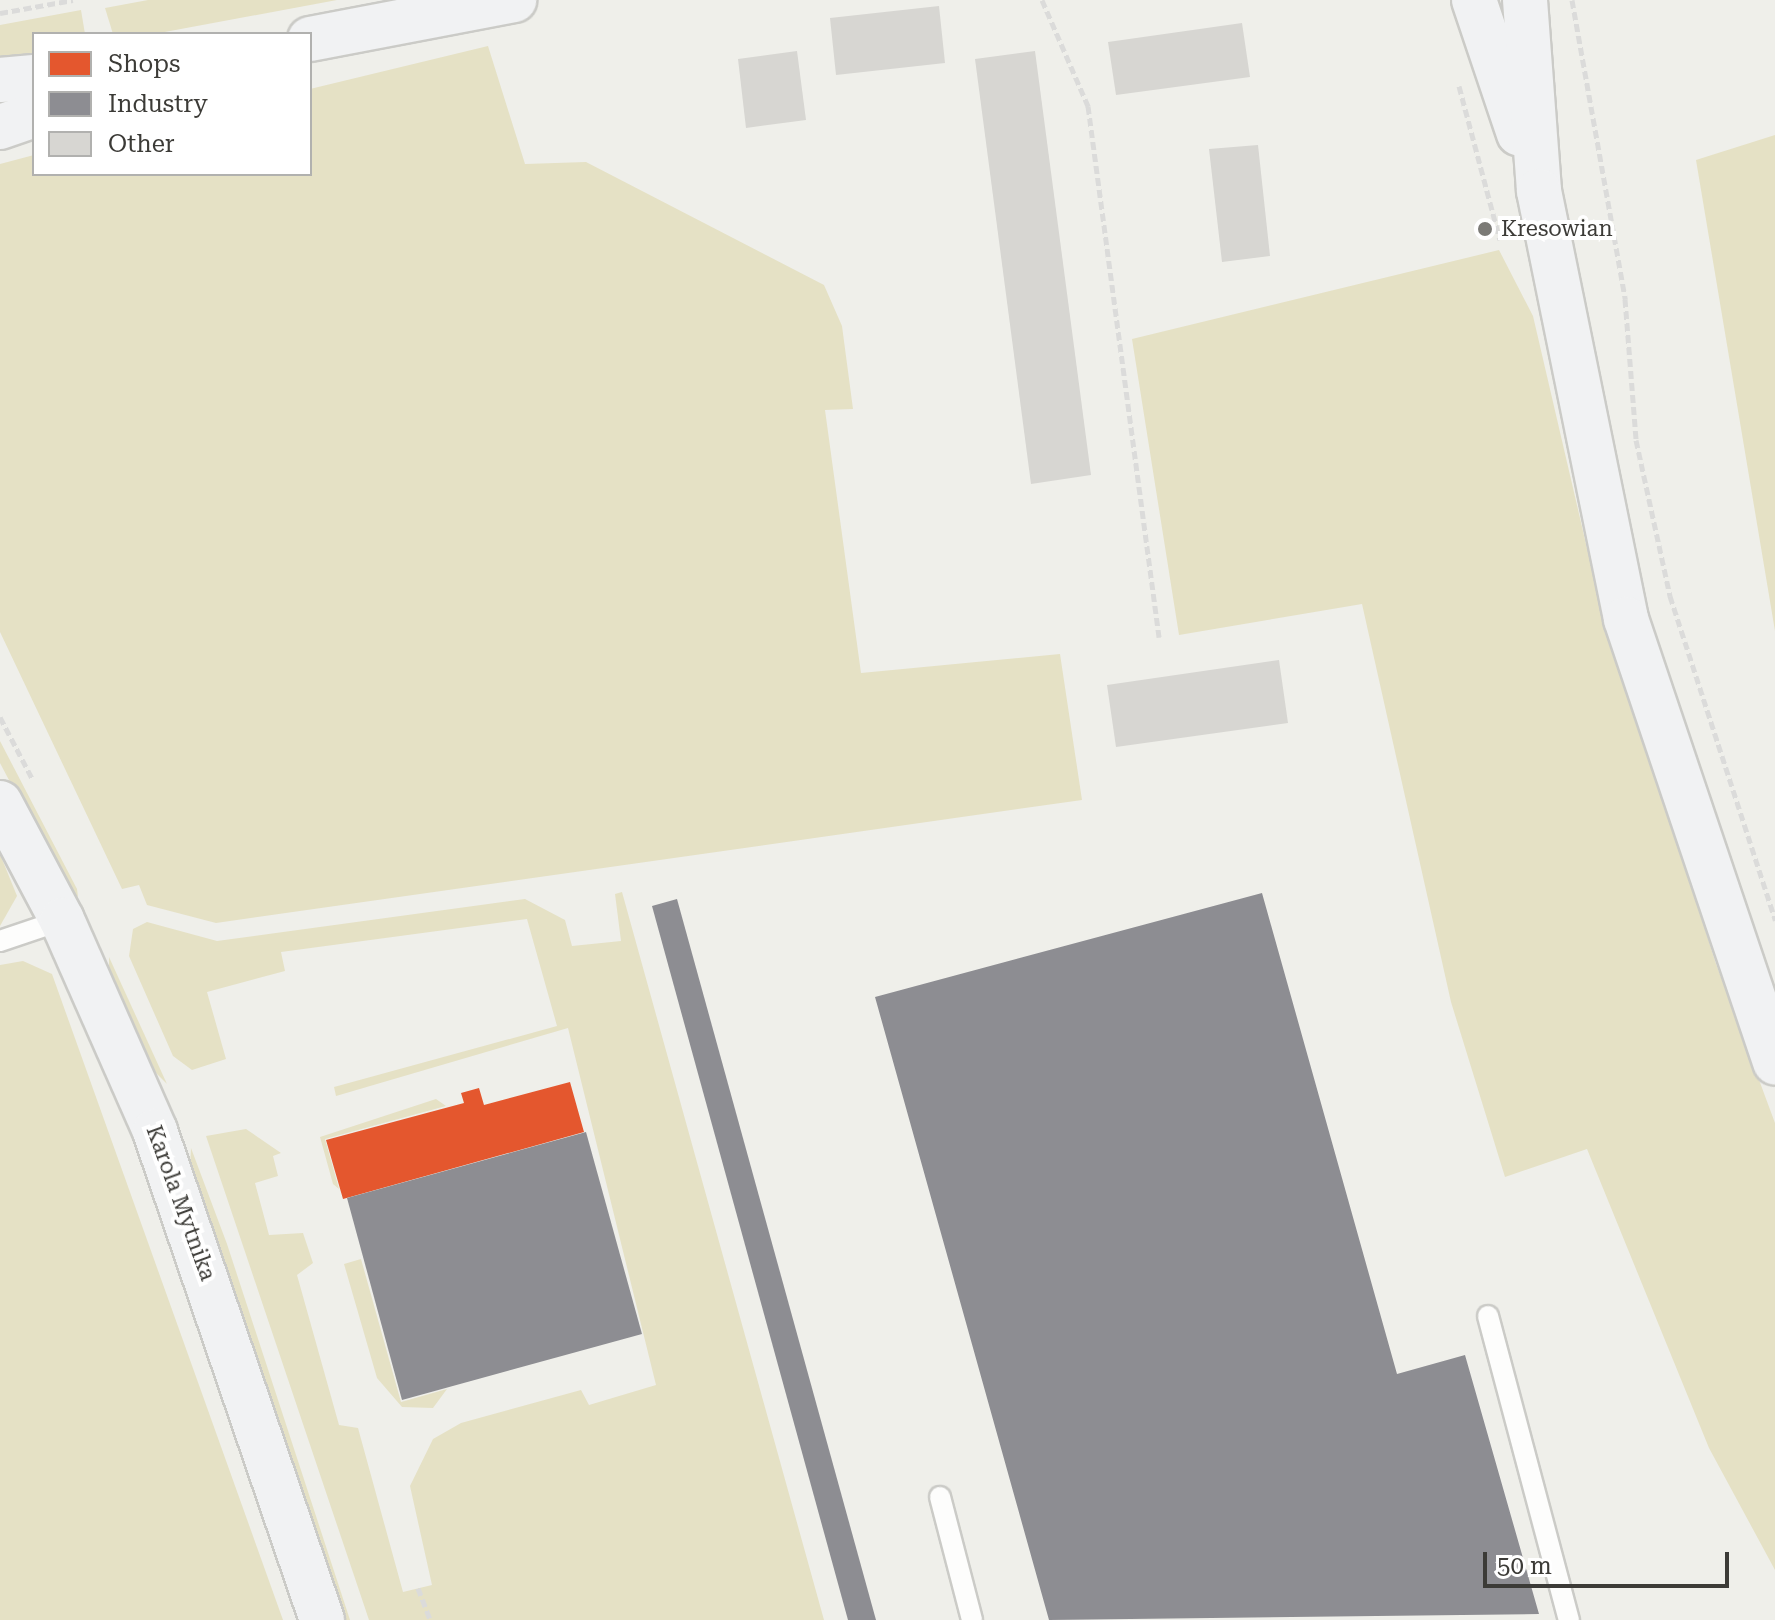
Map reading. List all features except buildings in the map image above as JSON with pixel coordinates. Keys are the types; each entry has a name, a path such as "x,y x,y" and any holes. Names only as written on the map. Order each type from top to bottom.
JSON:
{"main road":[{"path":"312,39 514,0"},
{"path":"1474,0 1539,191"},
{"path":"1525,0 1539,191 1626,619 1775,1063"},
{"path":"0,80 32,77"},
{"path":"0,127 32,116"},
{"name":"Karola Mytnika","path":"0,803 62,920 200,1248 322,1620"}],"lane":[{"path":"0,941 62,920"},
{"path":"1488,1316 1569,1620"},
{"path":"940,1497 972,1620"}],"path":[{"path":"0,13 73,0"},
{"path":"1042,0 1088,106 1159,637"},
{"path":"1572,0 1625,299 1636,440 1656,534 1713,738 1775,920"},
{"path":"1457,79 1500,240"},
{"path":"418,1588 430,1620"}],"shaded area":[{"path":"148,0 337,0 165,32 112,32 105,8"},
{"path":"81,10 85,32 32,32 32,56 0,62 0,25"},
{"path":"488,46 525,164 586,162 824,285 842,326 853,409 825,410 861,673 1060,654 1082,800 216,923 147,905 139,885 122,889 0,632 0,164 32,156 32,176 312,176 312,89"},
{"path":"1775,135 1775,631 1696,160"},
{"path":"1499,250 1533,316 1593,574 1715,961 1775,1123 1775,1570 1709,1448 1587,1149 1505,1177 1451,1002 1362,604 1179,635 1132,339"},
{"path":"0,741 77,889 78,897 64,885 0,763"},
{"path":"0,854 17,896 0,926"},
{"path":"622,892 824,1620 369,1620 206,1136 246,1129 281,1153 273,1156 278,1176 255,1183 269,1235 303,1233 313,1263 297,1275 339,1425 358,1428 403,1592 432,1585 410,1486 433,1439 461,1423 581,1390 589,1405 656,1385 568,1028 336,1096 334,1087 557,1026 527,919 281,952 285,971 207,992 226,1059 192,1070 173,1056 129,956 133,929 147,922 217,941 525,899 565,920 572,946 621,941 615,894"},
{"path":"109,957 167,1084 152,1069 109,978"},
{"path":"23,961 52,974 283,1620 0,1620 0,965"},
{"path":"436,1099 446,1106 325,1139 339,1189 333,1184 320,1137"},
{"path":"191,1148 227,1244 350,1620 339,1620 190,1171"},
{"path":"361,1259 401,1402 447,1389 433,1408 402,1407 377,1378 344,1264"}],"place":[{"name":"Kresowian","path":"1485,229"}]}
